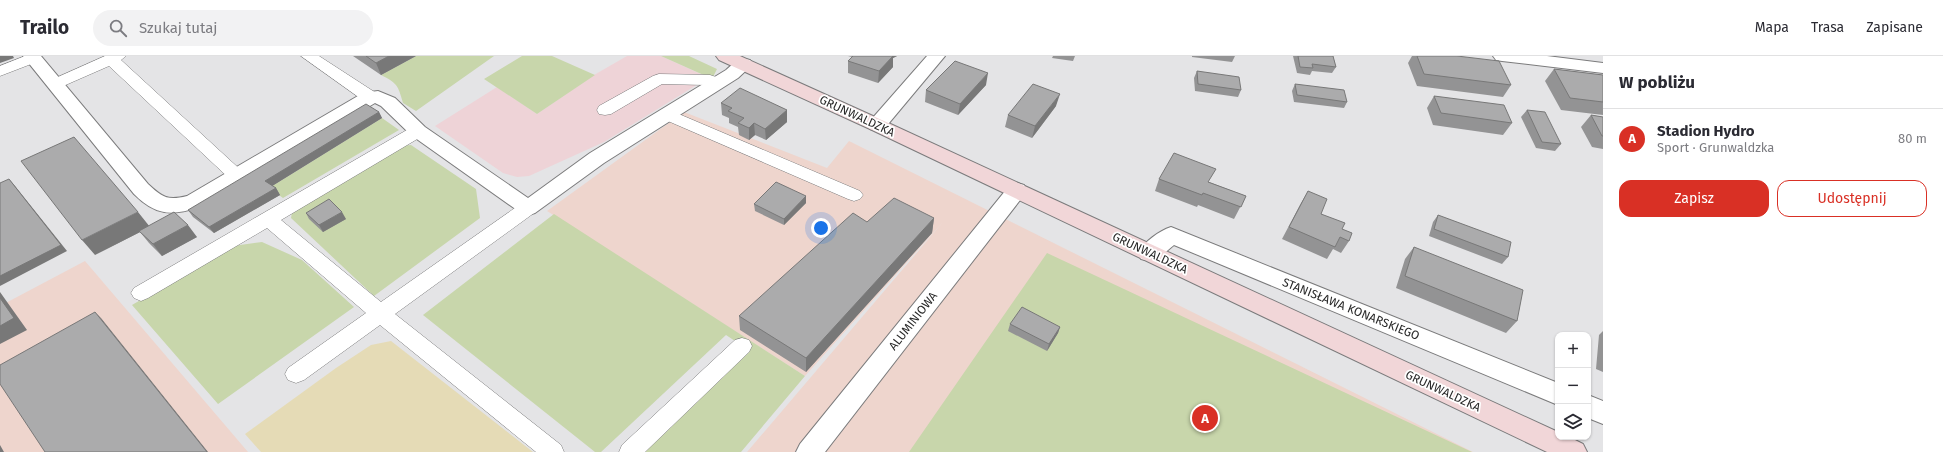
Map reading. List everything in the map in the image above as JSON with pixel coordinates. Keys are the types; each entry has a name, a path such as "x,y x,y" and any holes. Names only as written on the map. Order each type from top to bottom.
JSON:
{"main road":[{"name":"GRUNWALDZKA","path":"725,56 878,125 1574,452"}],"street":[{"path":"878,125 936,56"},
{"path":"1502,56 1603,68"},
{"path":"33,57 141,189 154,202 166,206 179,206 193,202 238,177 370,97 378,97 388,102 418,131 528,208 597,158 716,84 744,64"},
{"name":"ALUMINIOWA","path":"809,452 1017,190"},
{"name":"STANISŁAWA KONARSKIEGO","path":"1149,252 1171,235 1555,393"},
{"path":"1591,407 1603,412"}],"lane":[{"path":"309,56 370,97"},
{"path":"0,71 33,57"},
{"path":"55,84 115,58 238,177"},
{"path":"605,110 659,79 710,80 716,84"},
{"path":"667,114 854,195"},
{"path":"141,293 418,131"},
{"path":"296,374 528,208"},
{"path":"268,219 380,313 553,452"},
{"path":"631,452 742,346"}],"shaded area":[{"path":"627,56 661,56 703,75 695,86 604,142 529,176 517,177 503,173 435,126 497,87 537,114 594,75"},
{"path":"684,112 827,168 849,141 1473,452 747,452 943,222 805,376 547,211"},
{"path":"85,261 248,452 0,452 0,306"}],"green space":[{"path":"416,56 494,56 416,111 403,103 396,85 381,75"},
{"path":"522,56 552,56 595,75 537,114 484,79"},
{"path":"661,56 689,56 717,69 713,77 708,77"},
{"path":"382,118 399,130 283,198 269,188"},
{"path":"411,145 476,189 480,218 374,296 291,218 293,207 398,146"},
{"path":"554,214 805,376 741,452 645,452 750,351 726,335 601,452 595,452 423,315"},
{"path":"262,242 302,260 354,307 218,404 132,305 233,246"},
{"path":"1047,253 1472,452 909,452"}],"sand":[{"path":"391,341 533,452 261,452 245,434 336,368 371,345"}],"building":[{"path":"366,56 389,56 376,63"},
{"path":"853,56 893,56 879,71 848,61"},
{"path":"1298,56 1333,56 1336,67 1312,64 1313,68 1300,67"},
{"path":"1417,56 1457,56 1499,61 1511,85 1424,74"},
{"path":"955,61 988,73 960,104 926,90"},
{"path":"1554,69 1603,75 1603,102 1570,98"},
{"path":"1197,71 1239,77 1241,90 1198,84"},
{"path":"1033,84 1060,94 1035,126 1008,115"},
{"path":"1295,84 1344,90 1347,102 1297,95"},
{"path":"740,88 787,110 765,129 754,123 749,128 738,123 744,118 728,111 732,108 721,103"},
{"path":"1434,96 1504,105 1512,123 1441,113"},
{"path":"366,104 379,112 265,181 276,188 209,227 188,210"},
{"path":"1527,110 1545,112 1561,144 1542,142"},
{"path":"1591,115 1603,117 1603,136 1602,136"},
{"path":"74,137 138,212 82,240 21,161"},
{"path":"1174,153 1216,169 1208,182 1246,196 1241,207 1203,193 1202,195 1159,179"},
{"path":"9,179 61,245 0,276 0,183"},
{"path":"776,182 806,196 784,219 754,204"},
{"path":"1308,191 1327,199 1321,214 1345,223 1342,229 1352,233 1349,241 1340,237 1335,247 1289,227"},
{"path":"894,198 934,218 806,358 739,316 853,213 867,222"},
{"path":"329,199 342,212 319,225 306,213"},
{"path":"174,212 188,225 153,244 139,231"},
{"path":"1438,215 1511,242 1508,257 1434,229"},
{"path":"1414,247 1523,290 1517,321 1405,276"},
{"path":"0,298 14,318 0,326"},
{"path":"1022,307 1060,327 1049,344 1010,324"},
{"path":"95,312 207,452 45,452 0,384 0,365"}],"place":[{"name":"Stadion Hydro","path":"1205,418"}]}
